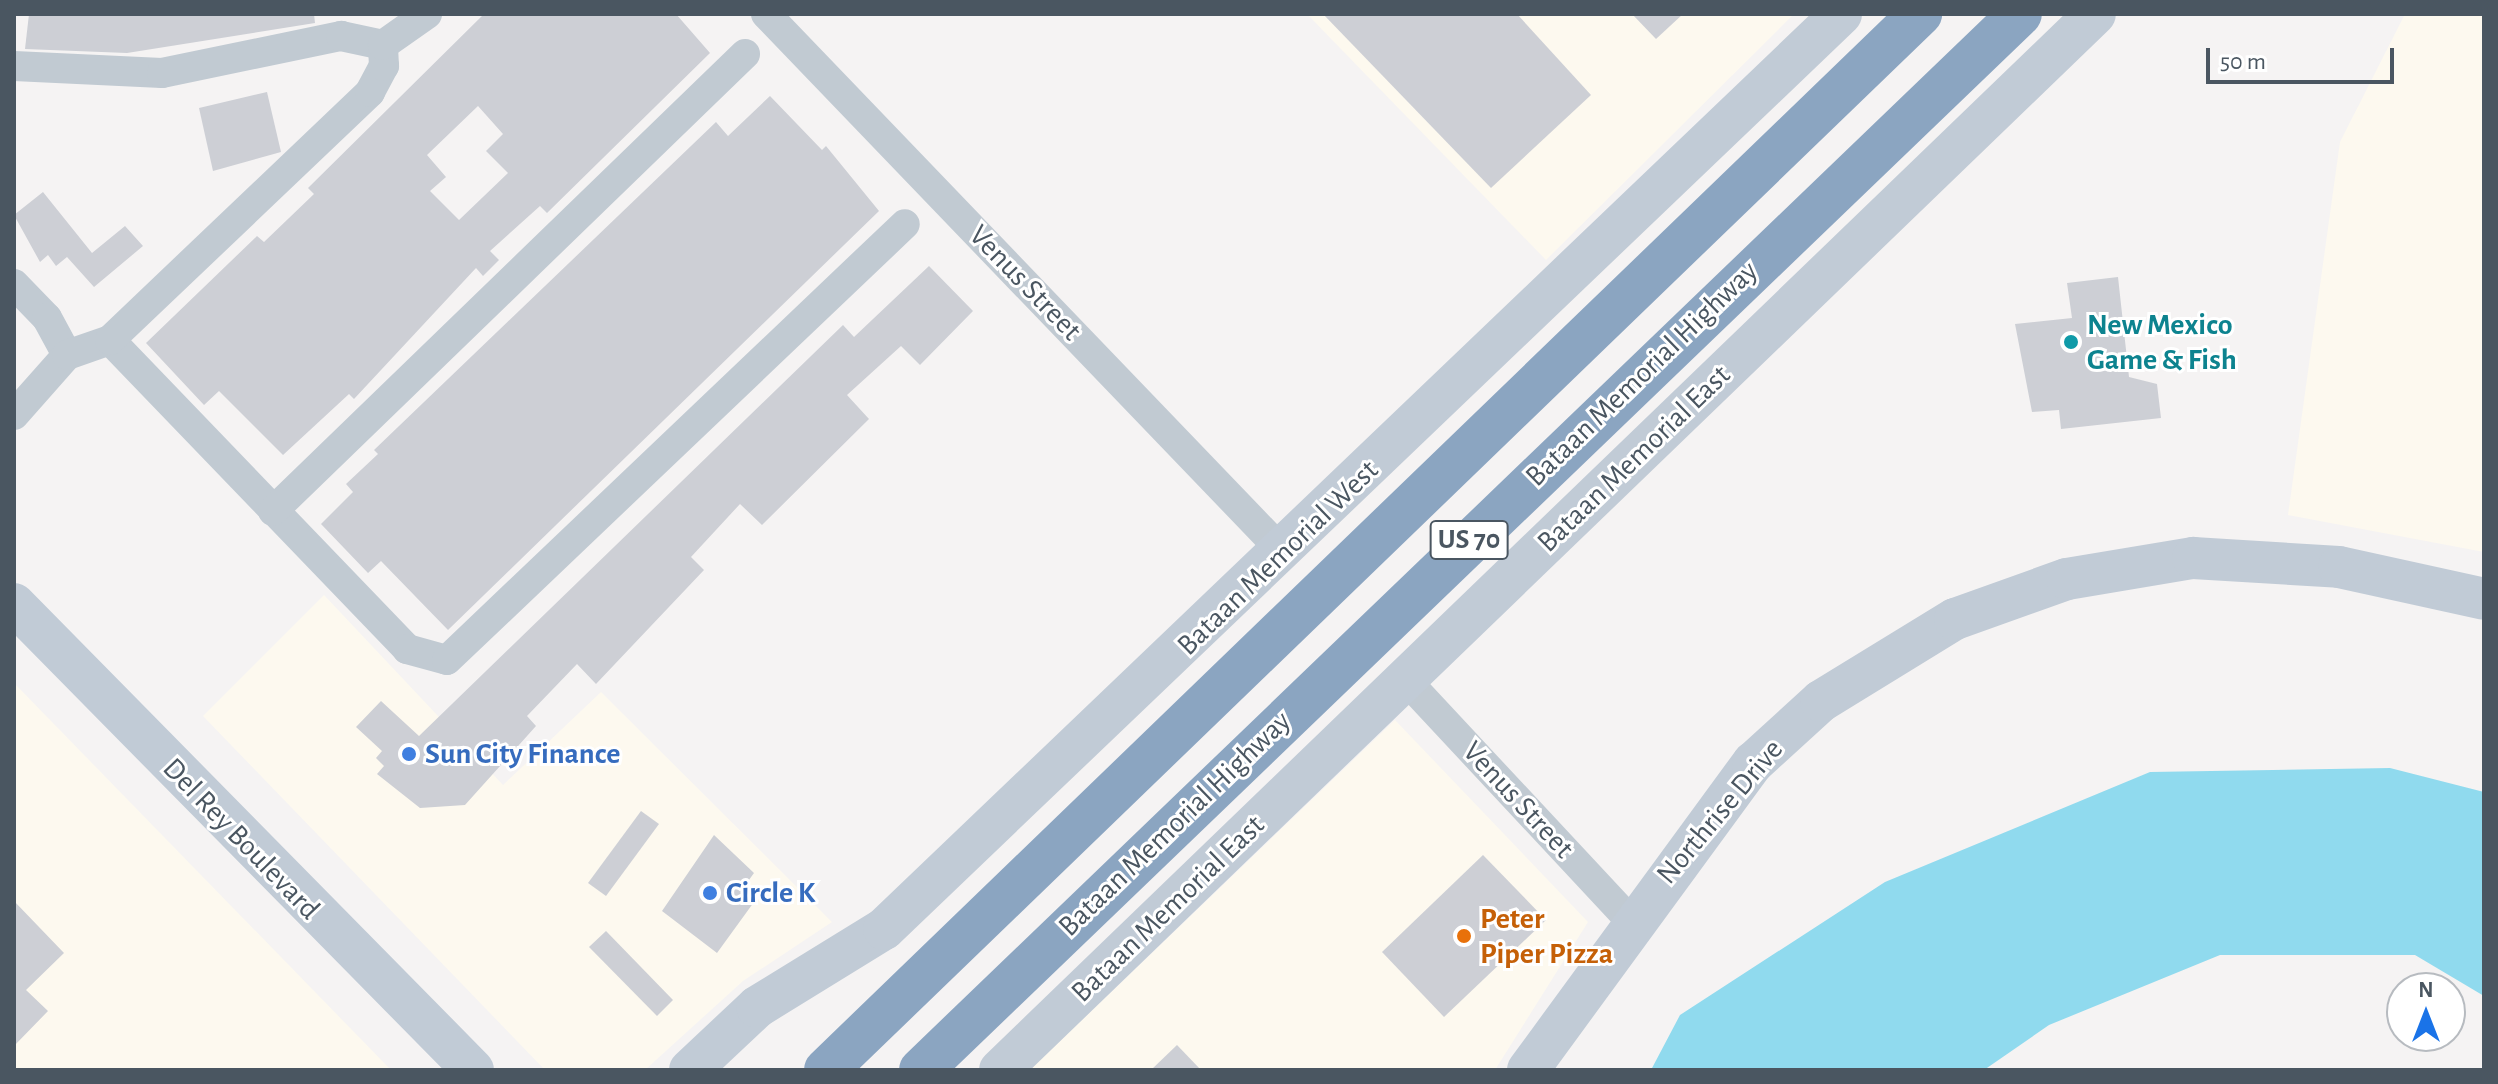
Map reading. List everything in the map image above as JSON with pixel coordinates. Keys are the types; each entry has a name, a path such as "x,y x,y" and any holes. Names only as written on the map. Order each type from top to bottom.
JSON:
{"highway":[{"name":"US 70","path":"826,1070 1920,14"},
{"name":"Bataan Memorial Highway","path":"921,1070 2020,14"}],"main road":[{"name":"Bataan Memorial West","path":"692,1069 757,1007 884,929 1283,552 1841,14"},
{"name":"Bataan Memorial East","path":"1000,1070 2095,14"},
{"name":"Northrise Drive","path":"1528,1070 1631,921 1753,763 1821,701 1895,651 2016,595 2193,558 2339,567 2484,599"},
{"name":"Del Rey Boulevard","path":"14,604 473,1070"}],"street":[{"path":"14,66 162,73 341,36 383,45 427,14"},
{"name":"Venus Street","path":"766,14 1283,552"},
{"path":"14,415 67,355 110,340 370,92 384,66 383,45"},
{"path":"273,511 745,54"},
{"path":"110,340 407,649 447,660 905,224"},
{"path":"14,284 47,318 67,355"},
{"name":"Venus Street","path":"1405,679 1631,921"}],"shaded area":[{"path":"1307,14 1794,14 1546,260"},
{"path":"2405,14 2484,14 2484,552 2288,515 2340,142"},
{"path":"324,595 503,785 601,692 832,922 743,981 645,1070 545,1070 203,716"},
{"path":"14,683 391,1070 14,1070"},
{"path":"1395,720 1588,922 1495,1070 1030,1070"}],"water":[{"path":"2390,768 2484,792 2484,996 2466,985 2466,972 2444,972 2415,955 2220,955 2049,1025 1984,1070 1651,1070 1680,1015 1885,882 2150,772"}],"building":[{"path":"29,14 314,14 315,23 127,53 25,49"},
{"path":"484,14 676,14 710,53 547,213 540,206 490,251 499,260 483,276 476,268 354,399 349,394 283,455 219,391 204,405 146,343 257,236 264,242 314,194 308,188","holes":["478,106 503,134 486,151 508,173 459,220 430,191 446,177 427,155"]},
{"path":"1323,14 1517,14 1591,95 1491,188"},
{"path":"1632,14 1683,14 1656,39"},
{"path":"267,92 281,152 213,171 199,108"},
{"path":"770,96 822,150 826,146 879,211 448,630 381,561 368,573 321,524 353,492 346,484 378,454 374,450 716,122 728,136"},
{"path":"43,192 92,253 125,226 143,246 94,287 67,257 56,266 48,255 40,262 14,215"},
{"path":"929,266 973,311 920,365 901,346 847,395 869,419 762,525 740,504 691,557 704,570 596,684 577,664 527,716 536,726 465,805 420,808 377,774 384,766 376,758 382,751 356,727 381,701 419,736 843,325 854,337"},
{"name":"New Mexico Game & Fish","path":"2118,277 2129,377 2157,384 2161,418 2061,429 2059,410 2032,412 2015,324 2072,318 2067,283"},
{"path":"641,811 659,824 606,896 588,883"},
{"name":"Circle K","path":"714,835 754,873 741,891 754,902 717,953 662,911"},
{"name":"Peter Piper Pizza","path":"1483,855 1546,920 1444,1017 1382,952"},
{"path":"14,901 64,953 26,990 48,1011 14,1046"},
{"path":"606,931 673,1000 657,1016 589,947"},
{"path":"1177,1045 1201,1070 1151,1070"}],"place":[{"name":"New Mexico Game & Fish","path":"2071,342"},
{"name":"Sun City Finance","path":"409,754"},
{"name":"Circle K","path":"710,893"},
{"name":"Peter Piper Pizza","path":"1464,936"}]}
